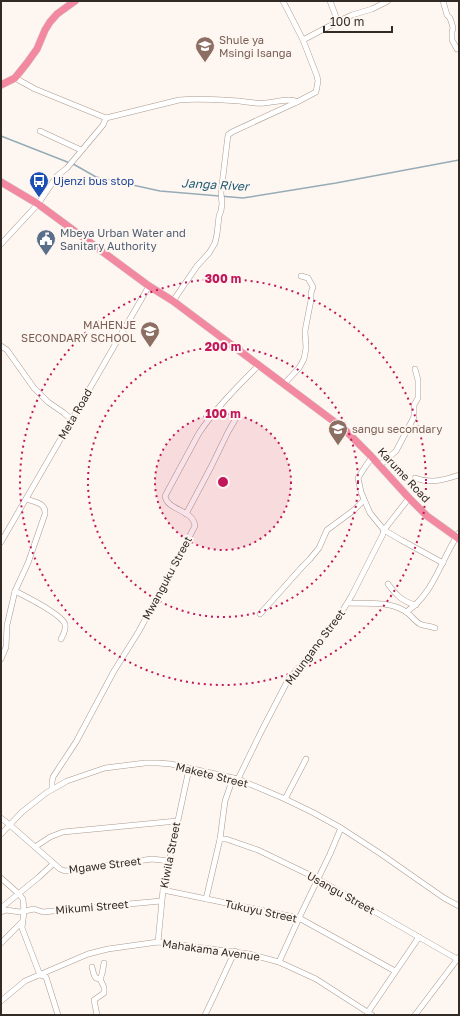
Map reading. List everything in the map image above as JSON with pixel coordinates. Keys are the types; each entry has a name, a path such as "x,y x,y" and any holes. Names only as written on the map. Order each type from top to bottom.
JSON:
{"highway":[{"path":"1,84 15,78 37,49 50,22 65,3 75,1"},
{"name":"Karume Road","path":"1,182 38,204 149,286 173,301 344,428 427,516 458,536"}],"street":[{"path":"173,301 215,243 222,204 221,193 228,135 316,92 318,81 303,40 284,1"},
{"path":"330,1 338,22"},
{"path":"303,40 352,15 372,9 388,1"},
{"path":"443,1 453,28 452,40 457,49"},
{"path":"15,78 35,89 106,118 190,98 262,104 289,99 297,102"},
{"path":"1,244 38,204 57,176 67,168 103,125 106,118"},
{"path":"40,131 81,150"},
{"path":"284,384 301,365 306,350 305,331 313,287 308,278 301,276"},
{"name":"Meta Road","path":"1,542 149,286"},
{"path":"1,346 7,350 34,388 48,402 72,420"},
{"path":"239,413 186,514 169,504 166,500 166,496 205,424 213,413 259,366"},
{"path":"380,465 396,451 414,417 414,405 418,398 418,380 415,369"},
{"path":"372,457 358,478 361,492 370,513 384,530 443,563"},
{"path":"415,478 436,481 459,475"},
{"name":"Muungano Street","path":"206,899 220,839 225,802 235,779 288,680 308,657 348,603 384,530 409,498"},
{"path":"1,659 6,647 7,625 15,592 28,563 46,509 44,506 26,499"},
{"path":"260,614 319,548 327,530 354,510 364,500"},
{"name":"Mwanguku Street","path":"52,789 53,777 76,742 114,671 139,631 195,526 191,516 186,514"},
{"path":"406,612 427,592 458,536"},
{"path":"388,584 406,602 416,604"},
{"path":"15,592 50,610 62,619 65,629 61,639"},
{"path":"348,603 382,604 393,606 410,614 421,625 435,628"},
{"path":"285,799 306,759"},
{"name":"Makete Street","path":"1,834 22,812 46,793 67,781 106,768 158,763 171,764 235,779 285,799 312,812 341,828 444,898 459,906"},
{"name":"Kiwila Street","path":"158,942 161,901 188,769"},
{"name":"Mgawe Street","path":"1,818 60,870 65,871 152,859 169,861"},
{"path":"35,848 50,837 63,832 177,821"},
{"path":"279,962 341,828"},
{"name":"Usangu Street","path":"220,839 232,841 258,850 318,879 418,937 458,958"},
{"path":"1,908 53,864"},
{"path":"1,878 19,894 22,899 24,912 22,928 40,975 46,977 58,1015"},
{"name":"Tukuyu Street","path":"163,890 299,918 395,971"},
{"name":"Mikumi Street","path":"1,912 6,910 24,912 34,909 43,912 161,901"},
{"path":"1,943 22,922"},
{"path":"370,1014 395,971 418,937"},
{"name":"Mahakama Avenue","path":"1,1000 25,981 88,954 108,949 158,942 249,954 279,962 316,979 370,1014"},
{"path":"205,1015 235,952"},
{"path":"415,1015 458,958"},
{"path":"100,978 104,963"},
{"path":"92,966 94,975 96,978 100,978 105,992 94,1000 97,1015"}],"waterway":[{"name":"Janga River","path":"1,136 75,165 96,177 160,191 243,198 336,183 459,160"}],"place":[{"name":"Shule ya Msingi Isanga","path":"205,63"},
{"name":"Ujenzi bus stop","path":"39,198"},
{"name":"Mbeya Urban Water and Sanitary Authority","path":"46,256"},
{"name":"MAHENJE SECONDARY SCHOOL","path":"150,348"},
{"name":"sangu secondary","path":"338,446"}]}
